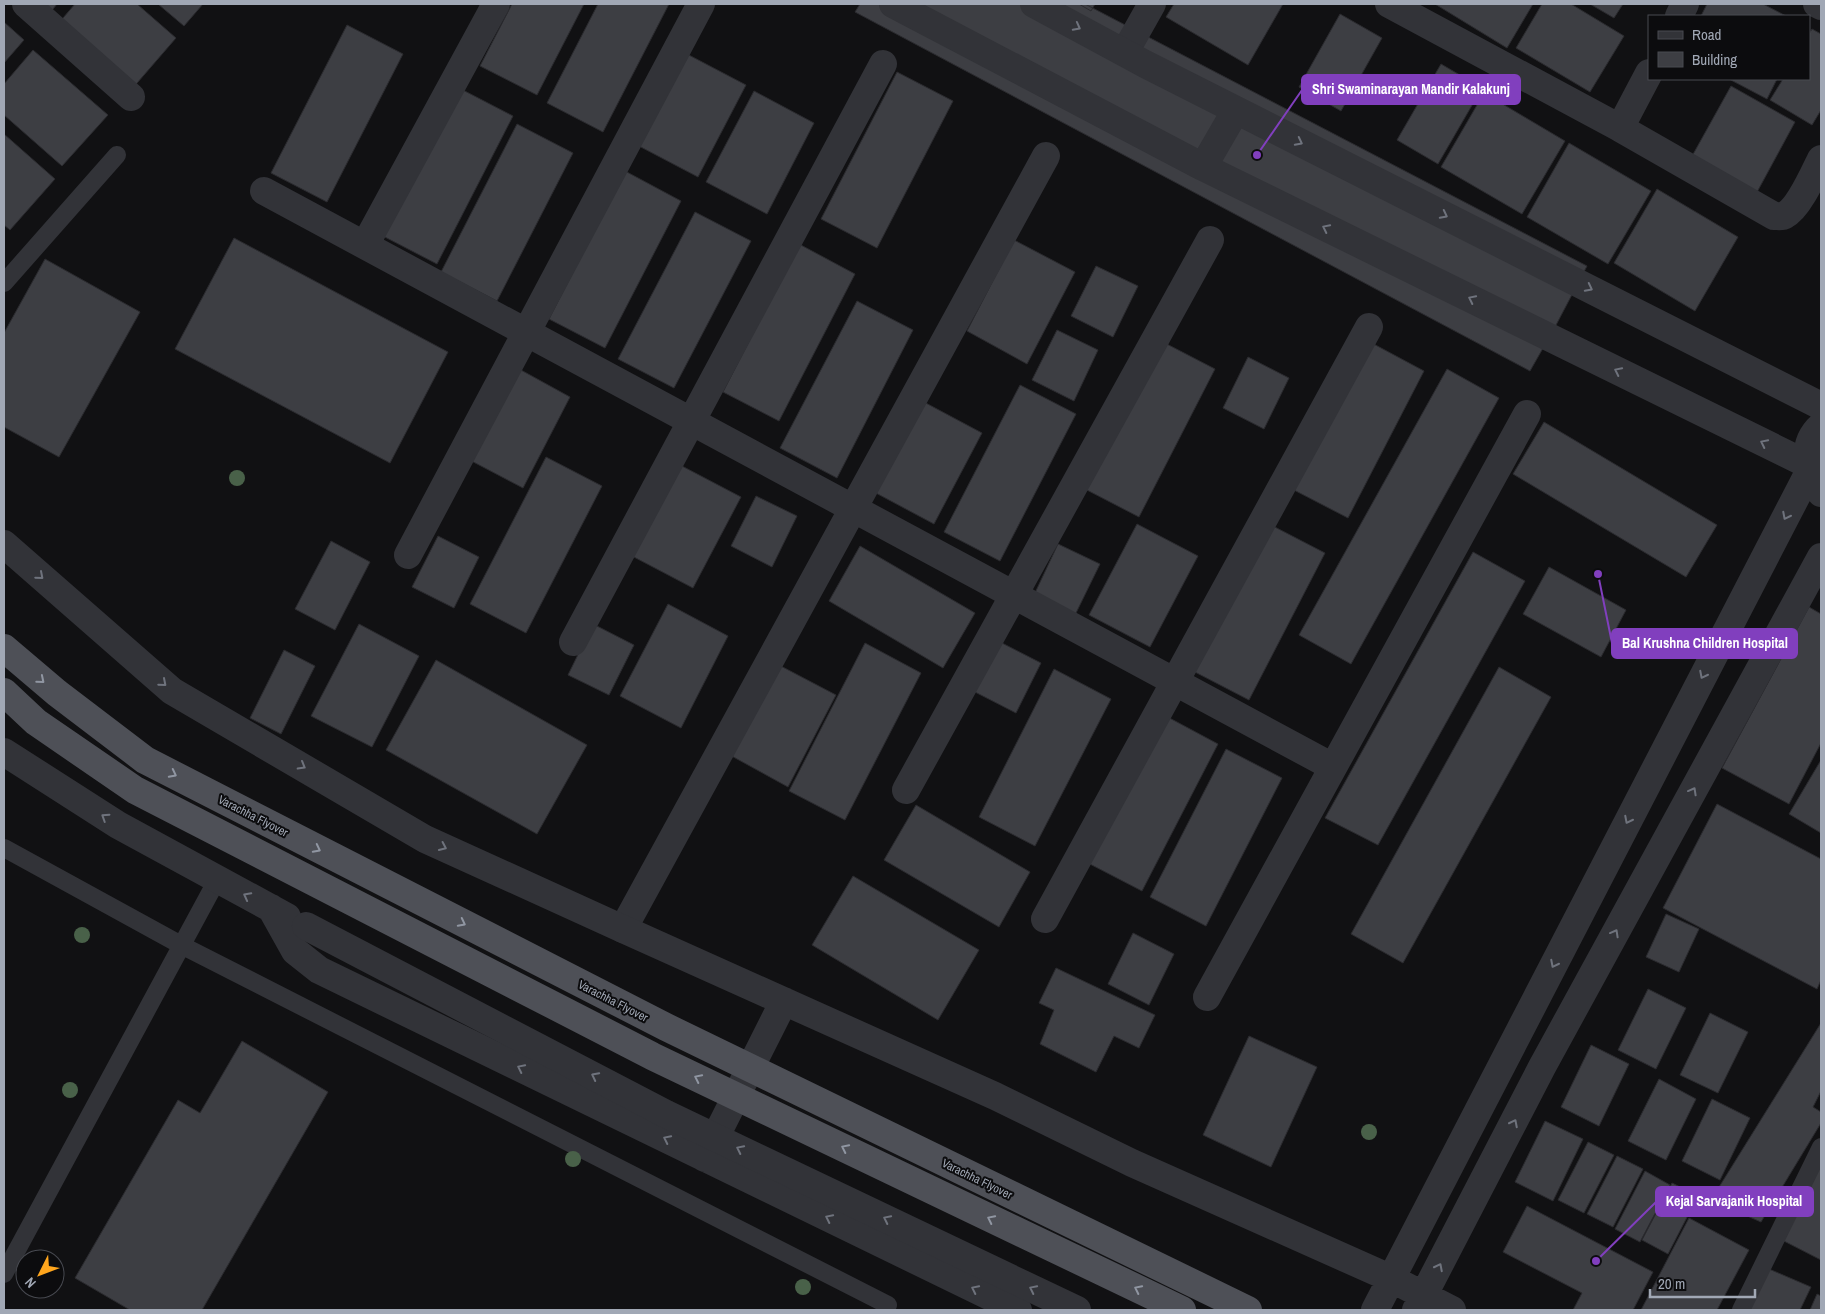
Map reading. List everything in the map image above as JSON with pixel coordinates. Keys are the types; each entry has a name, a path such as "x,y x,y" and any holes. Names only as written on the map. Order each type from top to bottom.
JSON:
{"main road":[{"name":"Varachha Flyover","path":"4,648 57,693 145,760 666,1028 1248,1310"},
{"path":"4,692 36,722 135,790 652,1056 1182,1310"}],"street":[{"path":"26,4 132,97"},
{"path":"364,245 496,4"},
{"path":"408,555 701,4"},
{"path":"893,4 1203,167 1812,477"},
{"path":"1034,4 1145,64 1821,406"},
{"path":"1125,52 1152,4"},
{"path":"1389,4 1620,128 1774,216 1787,214 1795,207 1821,159"},
{"path":"1679,15 1685,4"},
{"path":"1817,4 1821,6"},
{"path":"573,642 883,64"},
{"path":"1620,128 1648,75"},
{"path":"1203,167 1236,110"},
{"path":"623,929 1046,156"},
{"path":"264,191 1333,768"},
{"path":"906,790 1210,240"},
{"path":"1045,919 1369,327"},
{"path":"1207,996 1527,414"},
{"path":"1375,1310 1390,1278 1812,477 1808,451 1811,439 1821,426"},
{"path":"4,544 172,691 425,839 995,1096 1132,1163 1390,1278 1420,1303 1452,1310"},
{"path":"1420,1303 1542,1067 1821,557"},
{"path":"4,752 118,825 217,880 666,1114 1077,1310"},
{"path":"271,908 296,951 319,970 1018,1310"},
{"path":"705,1158 784,1001"}],"lane":[{"path":"4,283 117,155"},
{"path":"4,848 181,945 888,1306"},
{"path":"4,1274 217,880"},
{"path":"1741,1310 1821,1147"}],"building":[{"path":"37,4 57,4 49,14"},
{"path":"75,4 137,4 176,38 131,90 57,25"},
{"path":"158,4 203,4 184,26"},
{"path":"512,4 584,4 537,95 480,66"},
{"path":"598,4 669,4 603,132 547,103"},
{"path":"860,4 1085,4 1587,266 1530,371 855,12"},
{"path":"1079,4 1095,4 1091,11"},
{"path":"1174,4 1283,4 1248,65 1166,17"},
{"path":"1435,4 1533,4 1507,48"},
{"path":"1542,4 1571,4 1624,36 1590,92 1516,48"},
{"path":"1590,4 1623,4 1614,18"},
{"path":"1707,4 1763,4 1784,15 1702,15"},
{"path":"1340,14 1382,38 1341,111 1299,87"},
{"path":"4,22 24,40 4,63"},
{"path":"347,25 403,54 327,202 271,173"},
{"path":"1812,29 1821,34 1821,110 1812,125 1770,100 1782,80 1810,80 1810,32"},
{"path":"33,50 108,115 62,166 4,115 4,84"},
{"path":"685,53 746,85 698,177 637,145"},
{"path":"1441,64 1482,88 1438,164 1397,140"},
{"path":"897,72 953,101 877,248 821,219"},
{"path":"1731,80 1776,80 1767,99"},
{"path":"1731,86 1795,122 1756,194 1691,158"},
{"path":"457,87 513,116 437,264 381,235"},
{"path":"754,91 814,123 767,214 706,182"},
{"path":"1484,93 1565,141 1522,214 1441,167"},
{"path":"517,124 573,153 497,301 441,272"},
{"path":"4,134 55,179 10,230 4,225"},
{"path":"1569,143 1651,191 1608,264 1527,217"},
{"path":"625,171 681,201 605,348 549,319"},
{"path":"1657,189 1738,237 1695,311 1614,263"},
{"path":"695,212 751,241 674,388 618,359"},
{"path":"234,238 448,352 390,463 175,349"},
{"path":"1014,240 1075,272 1027,364 967,331"},
{"path":"799,244 855,274 779,421 723,392"},
{"path":"45,259 140,312 59,457 4,427 4,333"},
{"path":"1096,266 1138,286 1113,337 1071,316"},
{"path":"857,301 913,330 837,478 780,448"},
{"path":"1057,330 1098,350 1074,401 1032,380"},
{"path":"1159,340 1215,369 1139,517 1083,488"},
{"path":"1368,341 1424,371 1348,518 1292,489"},
{"path":"1248,357 1289,378 1264,429 1223,408"},
{"path":"510,364 570,397 523,488 462,456"},
{"path":"1447,369 1499,398 1351,664 1299,635"},
{"path":"1020,385 1076,414 1000,561 944,532"},
{"path":"922,401 982,433 934,524 874,492"},
{"path":"1544,422 1717,525 1686,577 1513,474"},
{"path":"546,457 602,486 526,633 470,604"},
{"path":"680,465 741,497 693,588 632,556"},
{"path":"756,496 797,516 772,567 731,546"},
{"path":"1137,524 1198,556 1150,647 1089,615"},
{"path":"1269,524 1325,553 1249,700 1193,671"},
{"path":"438,536 479,557 454,608 412,587"},
{"path":"331,541 370,562 335,630 295,609"},
{"path":"1058,544 1100,564 1075,615 1034,595"},
{"path":"860,546 975,613 943,668 829,601"},
{"path":"1473,552 1525,581 1378,845 1325,818"},
{"path":"1549,567 1626,610 1601,657 1523,614"},
{"path":"668,604 728,636 681,728 620,696"},
{"path":"1809,607 1821,614 1821,743 1789,804 1722,768"},
{"path":"359,624 419,656 372,747 311,716"},
{"path":"593,624 634,645 609,695 568,675"},
{"path":"1000,642 1041,663 1016,713 975,692"},
{"path":"865,643 921,673 845,820 789,791"},
{"path":"284,650 315,666 281,734 250,718"},
{"path":"436,660 587,745 537,834 386,750"},
{"path":"775,663 836,695 788,787 728,754"},
{"path":"1499,667 1551,697 1403,963 1351,934"},
{"path":"1054,669 1111,699 1035,846 979,817"},
{"path":"1162,714 1218,744 1142,891 1086,862"},
{"path":"1226,749 1282,778 1206,926 1150,897"},
{"path":"1821,760 1821,833 1789,814"},
{"path":"1717,804 1821,859 1821,980 1817,989 1663,908"},
{"path":"916,805 1030,872 999,927 884,860"},
{"path":"853,876 979,950 938,1020 812,945"},
{"path":"1666,914 1699,929 1679,972 1646,957"},
{"path":"1133,933 1174,954 1149,1005 1108,984"},
{"path":"1056,968 1155,1015 1139,1048 1114,1036 1096,1072 1040,1044 1054,1010 1039,1003"},
{"path":"1648,989 1686,1008 1656,1069 1618,1050"},
{"path":"1710,1013 1748,1032 1718,1093 1680,1075"},
{"path":"1821,1023 1821,1091 1813,1107 1821,1112 1821,1123 1761,1222 1711,1200"},
{"path":"1249,1036 1317,1067 1271,1167 1203,1135"},
{"path":"242,1041 328,1092 202,1310 130,1310 75,1278 178,1100 200,1113"},
{"path":"1591,1045 1629,1064 1599,1126 1561,1107"},
{"path":"1659,1079 1696,1099 1666,1160 1628,1141"},
{"path":"1712,1099 1750,1118 1720,1180 1682,1161"},
{"path":"1545,1121 1583,1139 1553,1201 1515,1182"},
{"path":"1588,1142 1614,1155 1584,1213 1558,1200"},
{"path":"1617,1156 1643,1169 1613,1227 1587,1214"},
{"path":"1821,1160 1821,1260 1782,1240"},
{"path":"1645,1171 1670,1185 1640,1242 1615,1229"},
{"path":"1672,1183 1698,1196 1668,1254 1642,1240"},
{"path":"1527,1206 1653,1272 1633,1310 1573,1310 1582,1293 1503,1252"},
{"path":"1689,1218 1749,1250 1717,1310 1641,1310"},
{"path":"1769,1269 1811,1287 1800,1310 1748,1310"},
{"path":"1817,1294 1821,1296 1821,1310 1810,1310"}],"place":[{"name":"Shri Swaminarayan Mandir Kalakunj","path":"1257,155"},
{"name":"Bal Krushna Children Hospital","path":"1598,574"},
{"name":"Kejal Sarvajanik Hospital","path":"1596,1261"}]}
